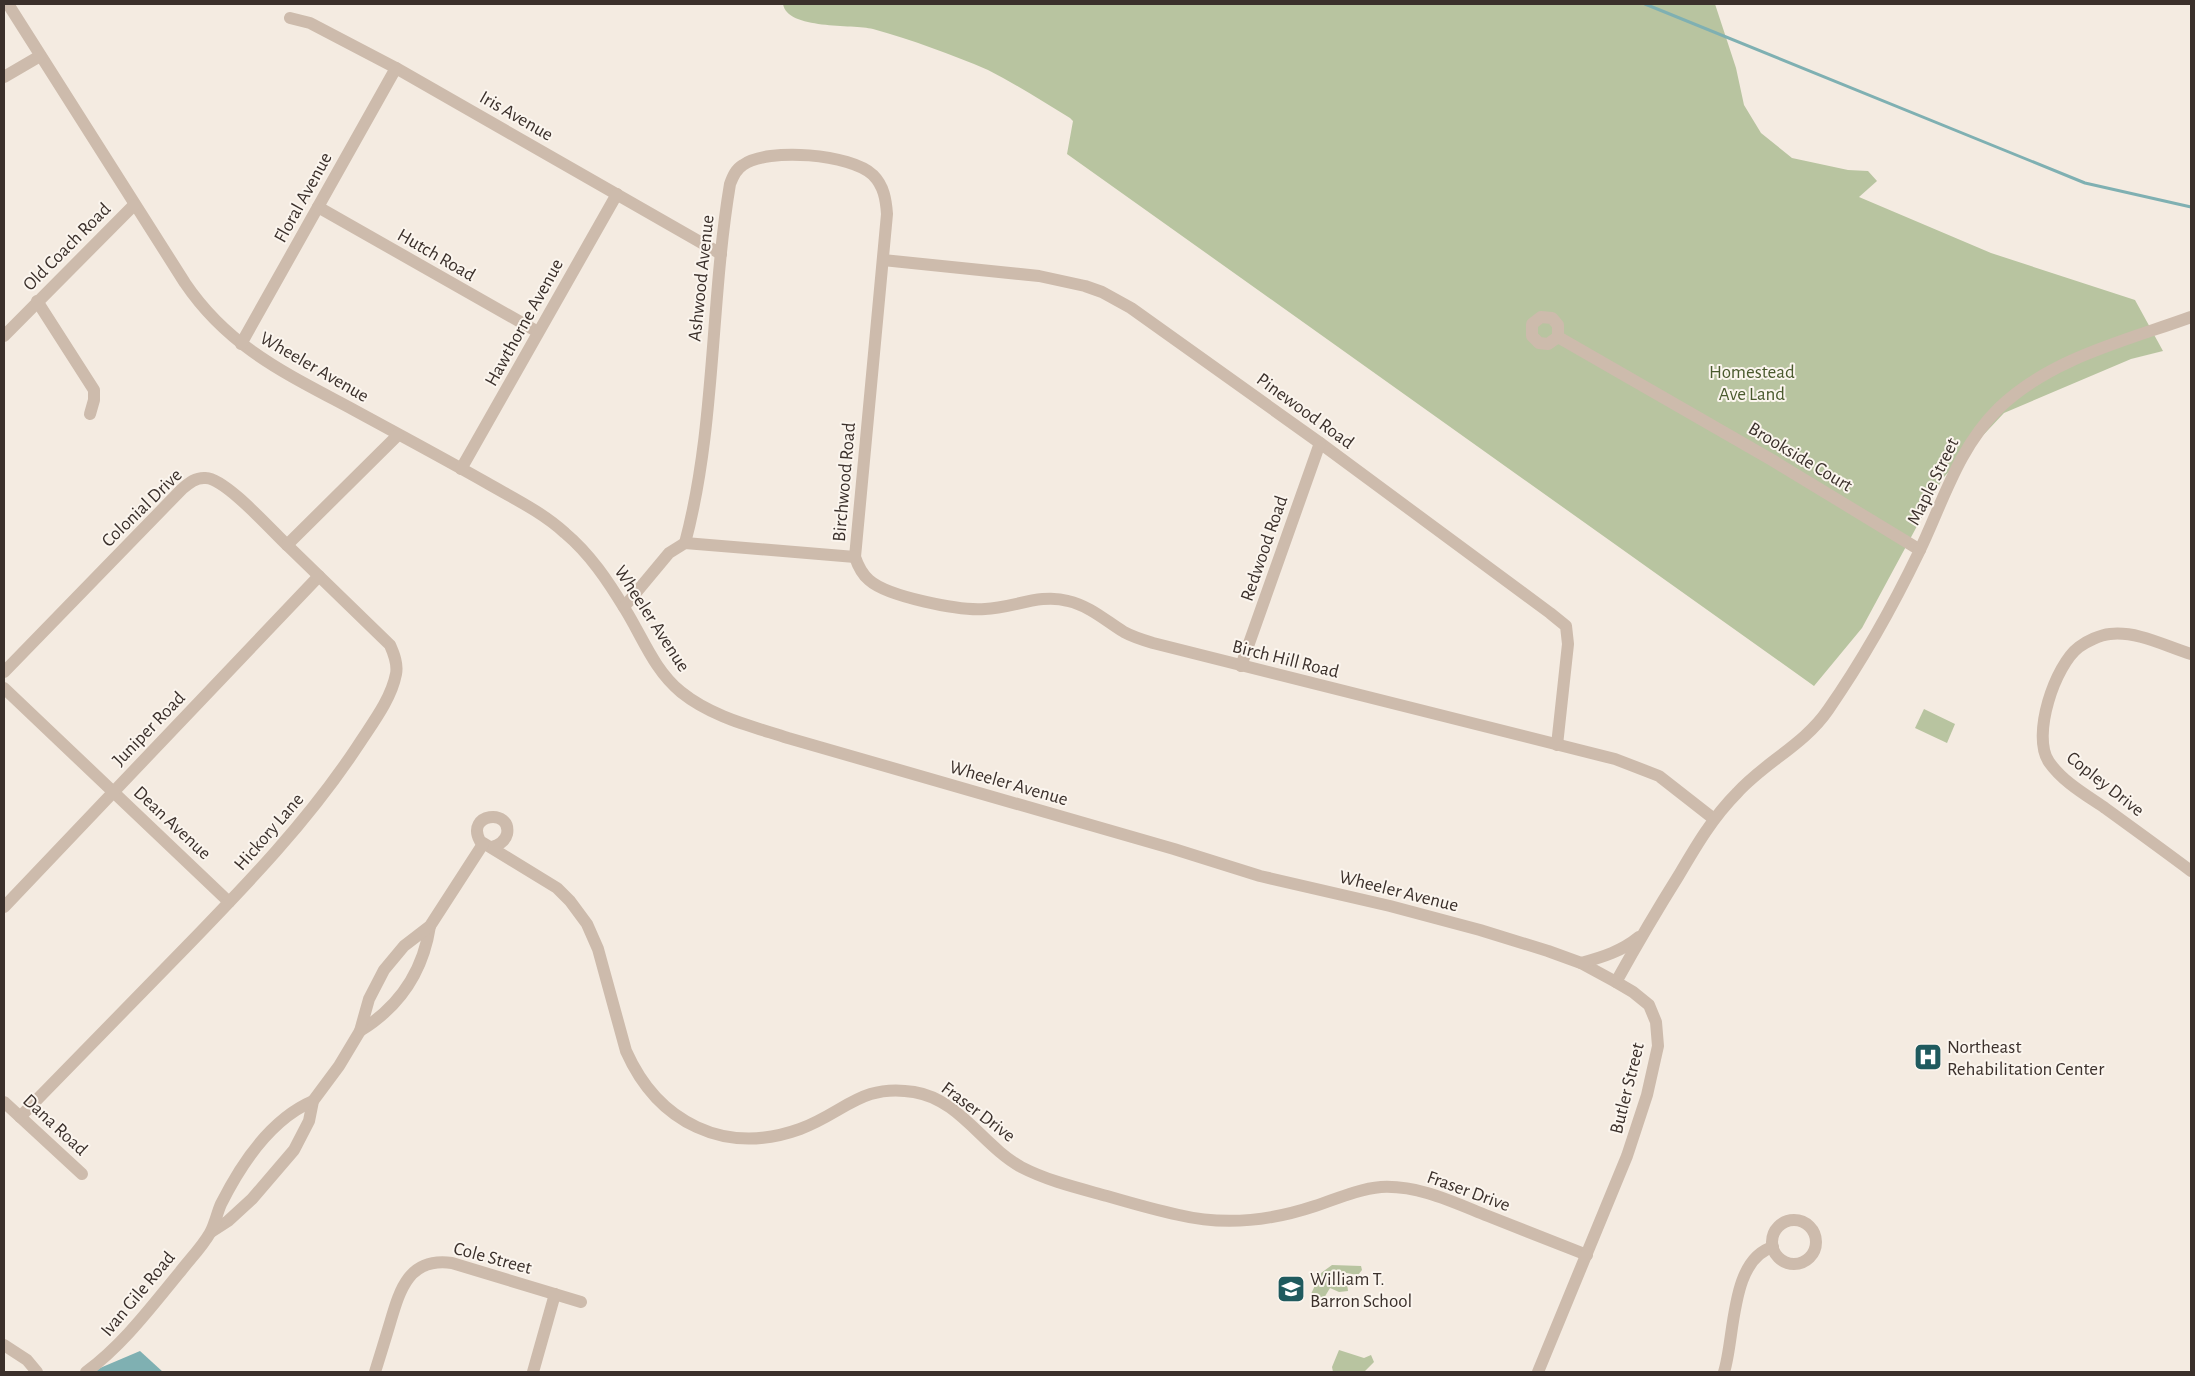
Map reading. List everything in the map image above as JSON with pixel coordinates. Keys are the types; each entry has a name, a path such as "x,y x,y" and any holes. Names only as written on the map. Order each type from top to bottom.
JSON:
{"street":[{"name":"Wheeler Avenue","path":"8,4 134,205 198,302 213,320 240,344 281,371 461,469 539,514 564,532 590,557 624,607 656,664 671,683 699,705 732,720 788,738 1174,849 1260,876 1390,906 1548,950 1581,963 1616,982"},
{"name":"Iris Avenue","path":"290,18 310,23 396,68 721,254"},
{"path":"4,77 40,56"},
{"name":"Floral Avenue","path":"240,344 396,68"},
{"name":"Ashwood Avenue","path":"684,543 697,493 721,254 730,184 739,169 753,160 794,154 861,167 880,183"},
{"name":"Birchwood Road","path":"684,543 855,557 884,260 887,214 880,183"},
{"name":"Hawthorne Avenue","path":"461,469 616,194"},
{"name":"Old Coach Road","path":"4,336 134,205"},
{"name":"Hutch Road","path":"318,207 538,332"},
{"name":"Pinewood Road","path":"884,260 1039,276 1064,280 1102,292 1145,318 1320,443 1550,612 1566,626 1568,644 1557,745"},
{"path":"37,301 94,390 94,400 90,414"},
{"name":"Maple Street","path":"1714,819 1748,781 1806,737 1828,710 1876,632 1920,550 1964,453 1984,424 2013,395 2065,362 2191,316"},
{"name":"Brookside Court","path":"1558,337 1772,460 1920,550"},
{"path":"287,545 398,435"},
{"name":"Redwood Road","path":"1241,666 1320,443"},
{"name":"Colonial Drive","path":"4,672 182,489 193,481 206,478 224,484 287,545"},
{"path":"624,607 669,553 684,543"},
{"name":"Hickory Lane","path":"20,1117 268,862 324,794 373,722 394,681 396,662 390,645 287,545"},
{"name":"Birch Hill Road","path":"855,557 860,570 869,580 886,590 941,605 985,609 1043,599 1068,600 1090,609 1125,632 1139,638 1241,666 1615,759 1648,771 1679,790 1714,819"},
{"name":"Juniper Road","path":"4,907 319,576"},
{"name":"Copley Drive","path":"2191,654 2135,636 2110,634 2089,642 2078,648 2064,667 2048,701 2042,721 2042,732 2048,760 2056,771 2078,790 2191,871"},
{"name":"Dean Avenue","path":"4,688 229,902"},
{"path":"1616,982 1643,934 1714,819"},
{"name":"Ivan Gile Road","path":"210,1232 237,1214 281,1167 304,1131 313,1101 339,1066 360,1031 368,999 384,970 404,946 430,926 488,845"},
{"name":"Fraser Drive","path":"488,845 557,888 577,911 592,934 598,949 626,1052 632,1066 661,1103 679,1118 700,1129 734,1138 749,1139 779,1136 808,1126 865,1094 877,1091 901,1090 925,1094 946,1105 1018,1165 1034,1173 1061,1184 1176,1215 1222,1222 1246,1221 1292,1213 1363,1190 1396,1187 1433,1194 1587,1255"},
{"name":"Ivan Gile Road","path":"360,1031 387,1011 408,986 423,958 430,926"},
{"path":"1581,963 1611,954 1628,946 1643,934"},
{"name":"Butler Street","path":"1538,1372 1587,1255 1637,1127 1658,1046 1656,1022 1649,1005 1633,992 1616,982"},
{"name":"Ivan Gile Road","path":"86,1372 118,1345 210,1232 225,1198 257,1148 286,1116 313,1101"},
{"name":"Dana Road","path":"4,1102 82,1174"},
{"path":"1724,1372 1730,1348 1735,1306 1746,1273 1759,1253 1773,1247"},
{"name":"Cole Street","path":"375,1372 398,1295 408,1277 433,1262 452,1263 581,1302"},
{"path":"533,1372 555,1294"},
{"path":"4,1345 27,1360 37,1372"}],"green space":[{"name":"Homestead Ave Land","path":"783,4 1715,4 1736,68 1744,105 1761,133 1792,158 1848,170 1868,171 1877,181 1859,197 1991,253 2135,300 2163,351 2131,359 2004,413 1943,478 1862,628 1814,686 1067,154 1073,121 1070,118 998,75 960,58 873,29 808,22 796,18 787,12"},
{"path":"1924,709 1955,724 1947,743 1915,728"},
{"path":"1332,1265 1361,1266 1362,1270 1358,1275 1341,1272 1334,1276 1334,1278 1347,1283 1348,1291 1339,1292 1330,1288 1324,1298 1311,1294 1321,1273"},
{"path":"1339,1350 1364,1358 1371,1355 1374,1362 1364,1372 1333,1372 1332,1367"}],"water":[{"path":"140,1351 163,1372 95,1372 100,1368"}],"waterway":[{"path":"1645,4 2085,183 2191,207"}],"place":[{"name":"Northeast Rehabilitation Center","path":"1928,1057"},
{"name":"William T. Barron School","path":"1291,1289"}]}
